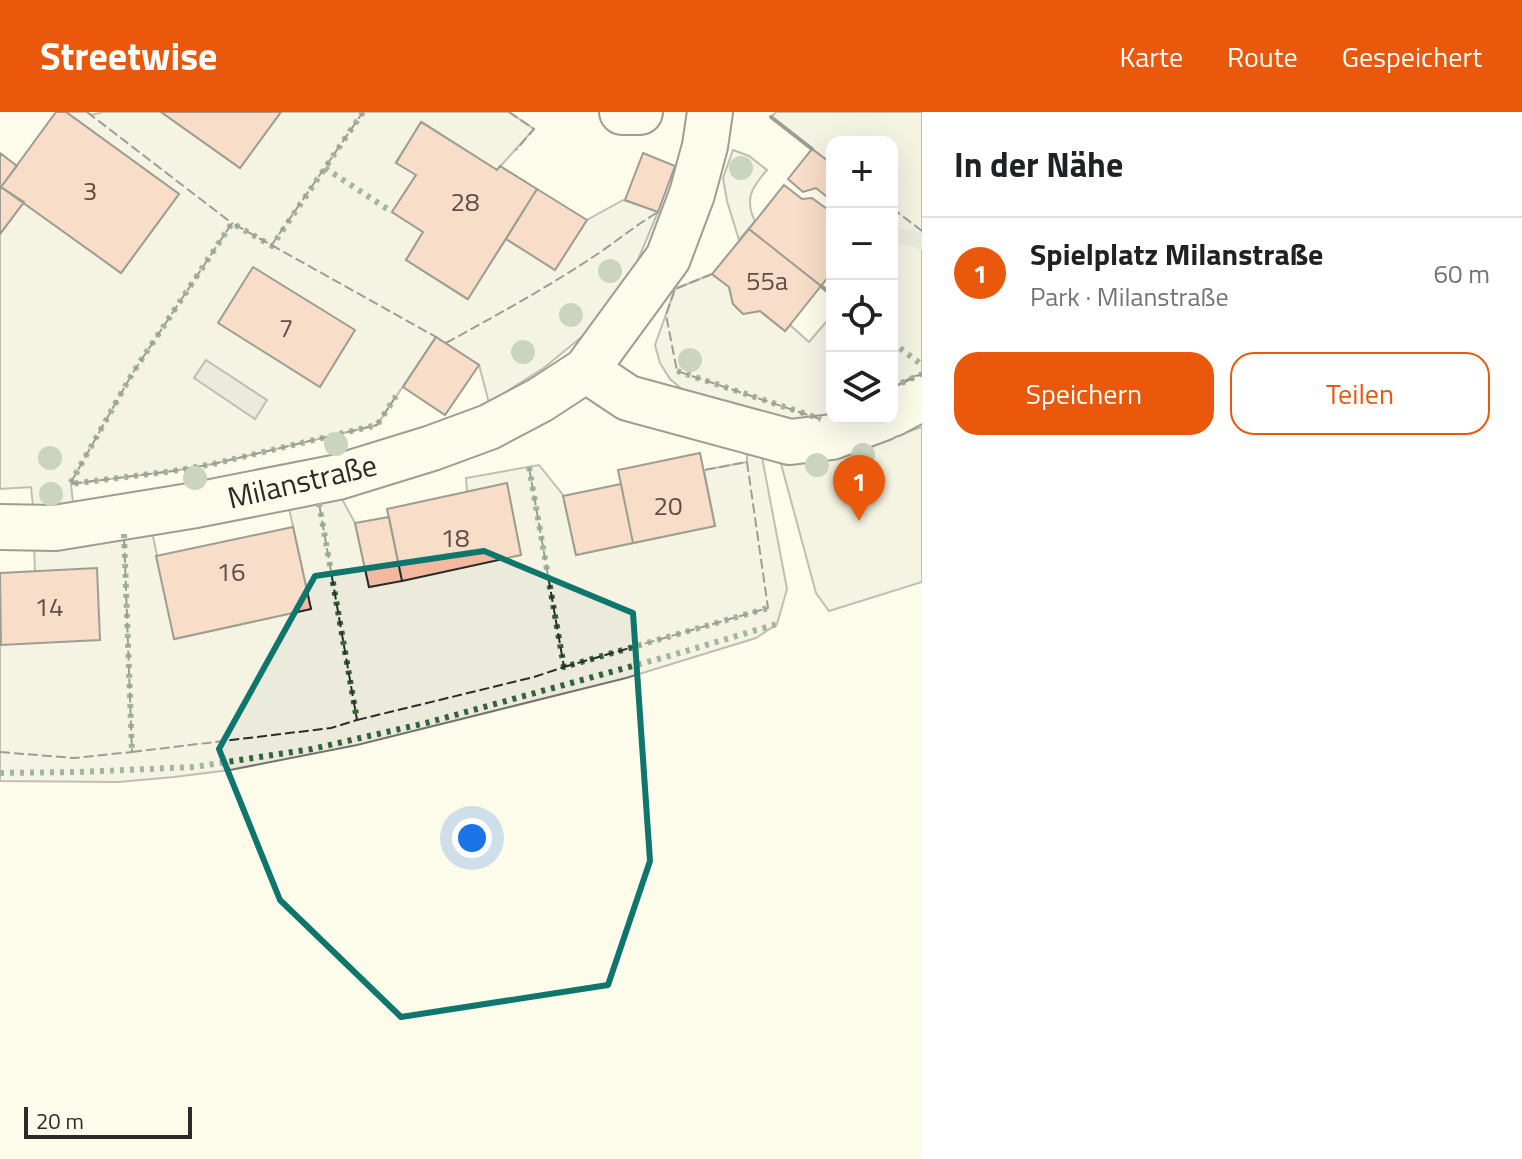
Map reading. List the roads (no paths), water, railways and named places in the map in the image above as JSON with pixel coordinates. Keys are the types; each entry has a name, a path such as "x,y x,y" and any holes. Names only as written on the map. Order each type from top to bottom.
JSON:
{"street":[{"path":"622,112 640,112"},
{"name":"Milanstraße","path":"0,527 55,528 338,477 489,427 540,400 586,370 668,258 692,194 705,146 710,112"},
{"path":"586,370 628,398 790,442 832,437 867,424"},
{"path":"898,411 922,398"}],"waterway":[{"path":"898,237 910,237 922,242"}],"place":[{"name":"Spielplatz Milanstraße","path":"859,521"}]}
